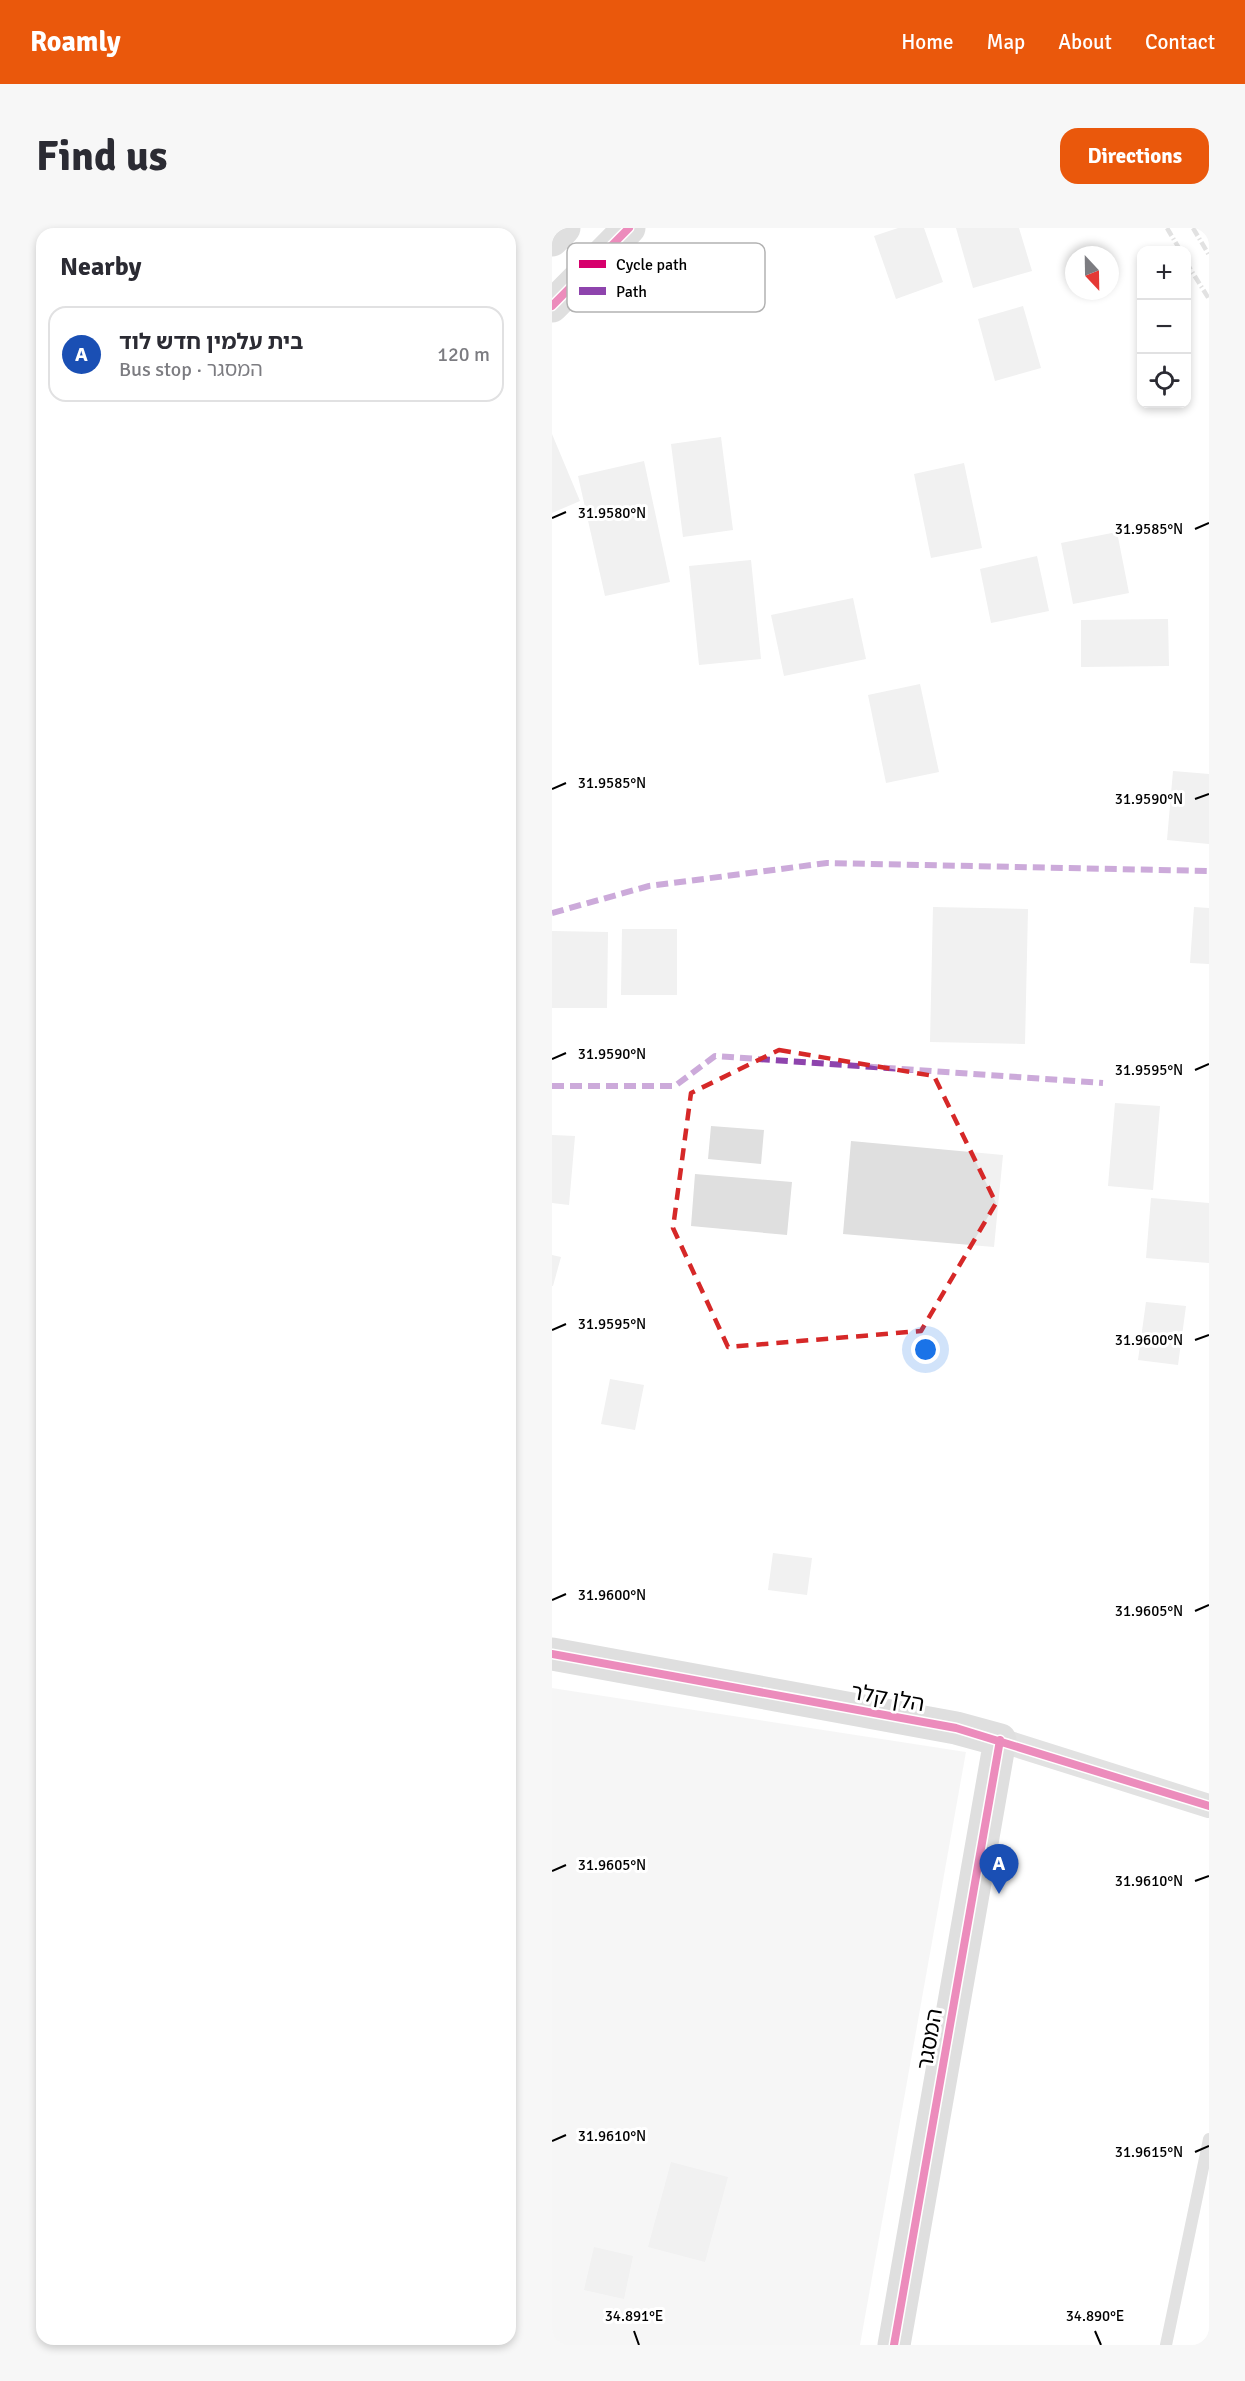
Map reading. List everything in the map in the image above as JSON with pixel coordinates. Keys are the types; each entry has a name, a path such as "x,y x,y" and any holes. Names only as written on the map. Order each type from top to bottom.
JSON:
{"street":[{"path":"552,240 564,228"},
{"path":"614,243 629,228"},
{"path":"552,306 567,291"},
{"name":"הלן קלר","path":"552,1654 956,1728 1209,1806"},
{"name":"המסגר","path":"894,2345 1000,1740"}],"lane":[{"path":"1166,2345 1204,2187 1209,2139"}],"highlighted area":[{"path":"779,1050 934,1076 996,1203 921,1331 728,1347 673,1228 691,1093"}],"shaded area":[{"path":"552,1688 966,1752 860,2345 552,2345"}],"building":[{"path":"898,228 924,228 943,282 896,299 874,236"},
{"path":"956,228 1019,228 1032,271 973,288"},
{"path":"1023,306 1041,368 995,381 978,319"},
{"path":"552,434 580,501 552,513"},
{"path":"721,437 733,530 683,537 671,444"},
{"path":"644,461 670,582 605,596 578,476"},
{"path":"964,463 982,548 931,558 914,474"},
{"path":"1117,532 1129,593 1073,604 1061,543"},
{"path":"1037,556 1049,611 991,623 980,569"},
{"path":"751,560 761,659 699,665 689,566"},
{"path":"853,598 866,659 784,676 771,615"},
{"path":"1168,619 1169,666 1081,667 1081,620"},
{"path":"920,684 939,772 886,783 868,695"},
{"path":"1173,771 1209,774 1209,844 1167,840"},
{"path":"933,907 1028,909 1025,1044 930,1042"},
{"path":"1194,907 1209,908 1209,964 1190,963"},
{"path":"622,929 677,929 677,995 621,995"},
{"path":"552,931 608,932 607,1008 552,1008"},
{"path":"1115,1103 1160,1106 1153,1190 1108,1186"},
{"path":"711,1126 764,1130 761,1164 708,1159"},
{"path":"552,1135 575,1136 569,1205 552,1203"},
{"path":"851,1141 1003,1155 994,1247 843,1234"},
{"path":"695,1174 792,1182 787,1235 691,1226"},
{"path":"1151,1198 1209,1203 1209,1263 1146,1258"},
{"path":"552,1255 561,1257 553,1286 552,1286"},
{"path":"1146,1302 1186,1306 1178,1365 1138,1360"},
{"path":"610,1379 644,1385 635,1430 601,1424"},
{"path":"773,1553 812,1558 807,1595 768,1590"},
{"path":"671,2162 728,2177 705,2262 648,2247"},
{"path":"594,2247 633,2256 624,2299 584,2290"}],"railway":[{"path":"1167,228 1178,246"},
{"path":"1193,228 1209,255"},
{"path":"1191,270 1209,299"}],"marked path":[{"path":"552,913 649,886 827,863 1209,871"},
{"path":"552,1086 675,1086 715,1056 1103,1083"}],"cycle path":[{"path":"614,243 629,228"},
{"path":"552,306 567,291"},
{"path":"552,1654 956,1728 1209,1806"},
{"path":"894,2345 1000,1740"}],"place":[{"name":"בית עלמין חדש לוד","path":"999,1894"}]}
